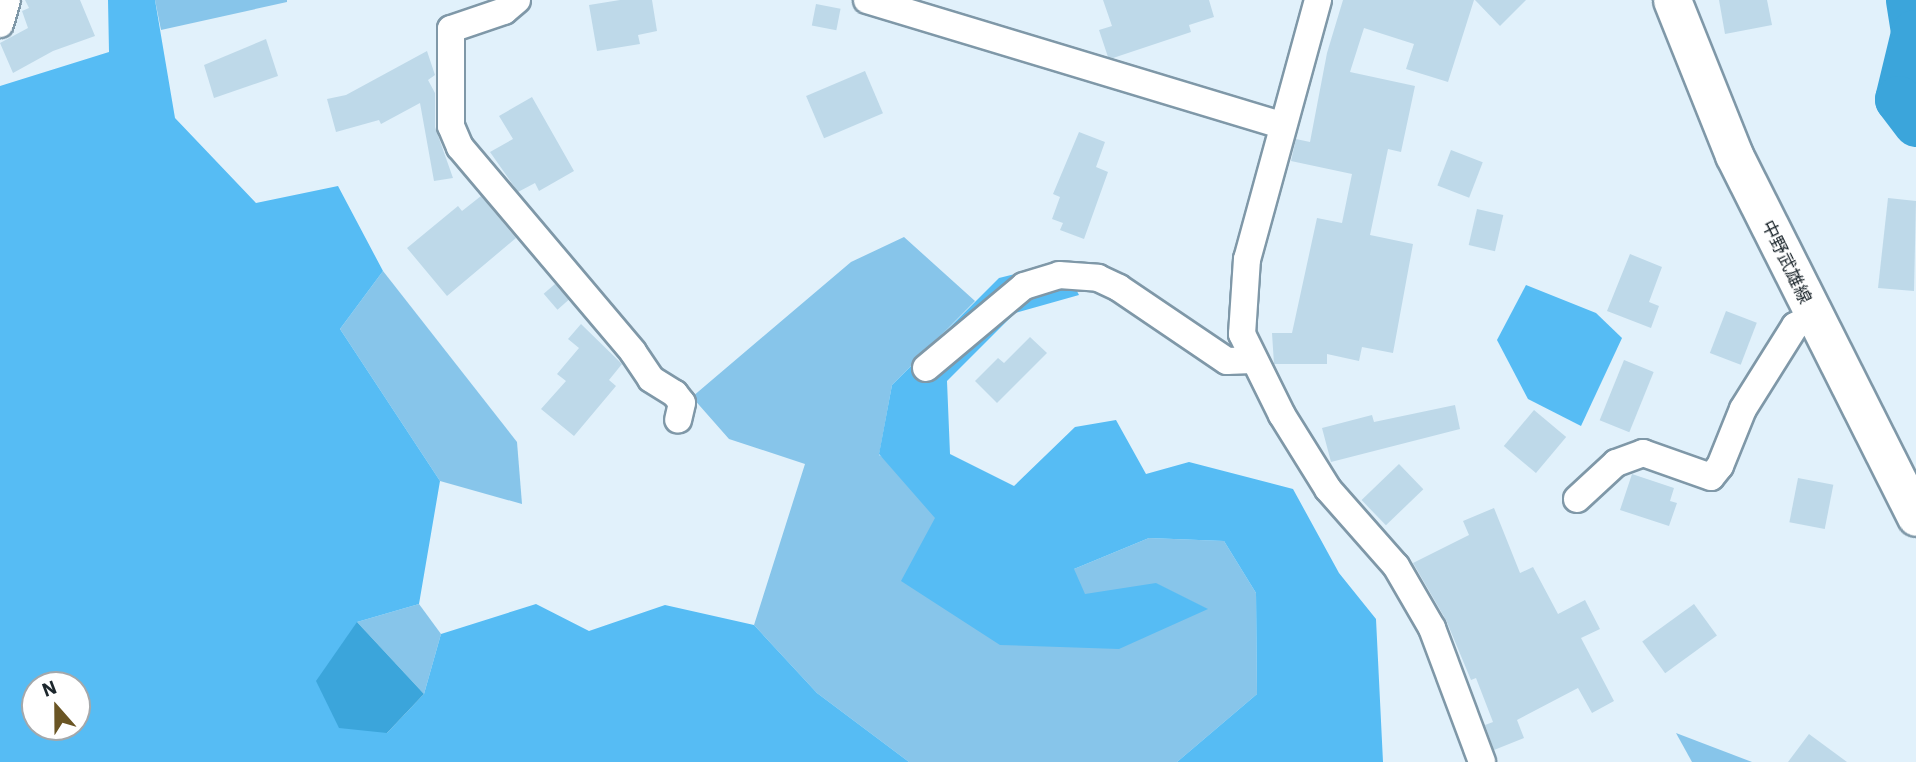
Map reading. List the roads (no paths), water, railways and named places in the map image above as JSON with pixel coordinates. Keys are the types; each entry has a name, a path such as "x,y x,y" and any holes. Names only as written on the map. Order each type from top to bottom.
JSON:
{"main road":[{"name":"中野武雄線","path":"1672,0 1734,155 1812,317 1916,517"}],"street":[{"path":"0,24 7,0"},
{"path":"517,0 504,11 451,29 451,126 460,147 633,352 651,379 676,394 682,403 678,420"},
{"path":"528,0 538,0"},
{"path":"867,0 1280,125"},
{"path":"1318,0 1280,125 1247,260 1241,309 1242,334 1252,360 1328,489 1396,566 1432,628 1482,762"},
{"path":"926,368 1024,286 1059,275 1098,278 1227,360 1252,360"},
{"path":"1577,499 1616,463 1643,453 1711,477 1720,466 1743,409 1795,326 1812,317"}],"waterway":[{"path":"1909,0 1914,33 1898,99 1916,123"}]}
